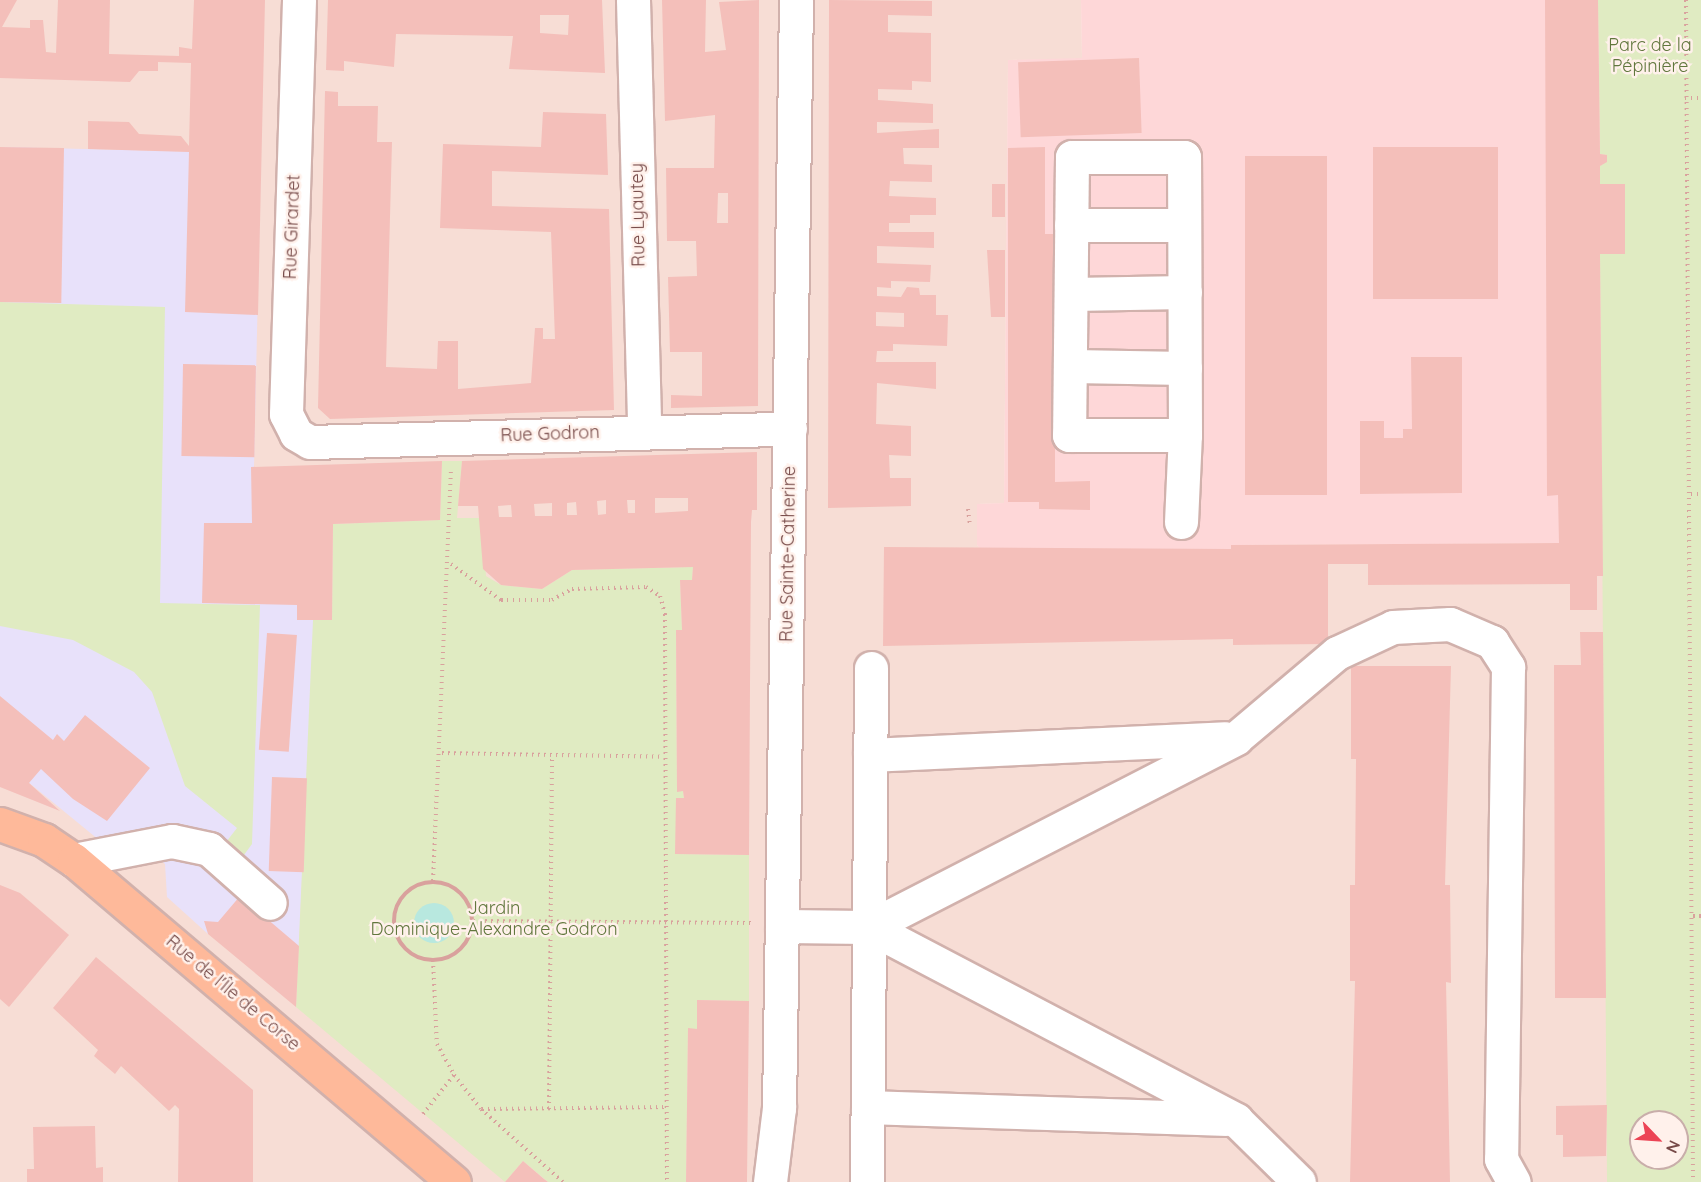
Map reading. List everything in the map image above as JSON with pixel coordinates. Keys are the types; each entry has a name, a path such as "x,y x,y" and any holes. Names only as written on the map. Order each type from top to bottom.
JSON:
{"main road":[{"name":"Rue de l'Île de Corse","path":"0,824 74,860 454,1182"}],"street":[{"name":"Rue Girardet","path":"299,0 286,414 288,426 310,442"},
{"name":"Rue Lyautey","path":"633,0 644,431"},
{"name":"Rue Sainte-Catherine","path":"770,1182 779,1108 796,0"},
{"path":"1181,522 1185,435 1184,157 1072,157 1072,366 1069,435 1185,435"},
{"path":"1071,225 1184,225"},
{"path":"1072,294 1185,292"},
{"path":"1072,366 1185,368"},
{"name":"Rue Godron","path":"310,442 644,431 790,429"},
{"path":"869,927 1236,738 1336,653 1394,627 1450,624 1492,642 1508,668 1501,1159 1514,1182"},
{"path":"867,1182 871,668"},
{"path":"870,755 1236,738"},
{"path":"74,860 172,841 209,849 270,903"},
{"path":"782,926 869,927 1236,1120 1299,1182"},
{"path":"868,1107 1236,1120"},
{"name":"Rue Sainte-Catherine","path":"779,1108 793,1182"}],"path":[{"path":"1686,0 1685,98 1691,494 1693,1182"},
{"path":"1685,98 1701,98"},
{"path":"434,881 451,564 451,461"},
{"path":"1691,494 1701,494"},
{"path":"968,509 970,525"},
{"path":"451,564 501,600 552,600 572,589 646,587 660,596 665,614 663,757 667,924 667,1182"},
{"path":"442,753 663,757"},
{"path":"549,1108 552,755"},
{"path":"434,881 457,890 473,921 458,951 433,960 406,950 394,914 408,890 434,881"},
{"path":"1693,916 1701,916"},
{"path":"473,921 782,926"},
{"path":"433,960 437,1044 454,1075 481,1109 563,1182"},
{"path":"422,1118 454,1075"},
{"path":"481,1109 667,1107"}],"shaded area":[{"path":"0,0 1081,0 1082,59 1008,60 1004,503 977,504 977,545 981,549 1602,543 1598,0 1701,0 1701,1182 0,1182"},
{"path":"1081,0 1598,0 1600,154 1607,155 1600,184 1625,184 1625,254 1600,255 1603,543 1231,545 1231,549 981,550 977,545 977,504 1004,503 1008,60 1082,58"},
{"path":"0,147 261,153 254,467 332,620 314,620 299,946 208,934 167,897 165,864 145,846 99,840 0,759"}],"green space":[{"name":"Parc de la Pépinière","path":"1598,0 1701,0 1701,1182 1607,1182 1600,254 1625,254 1625,184 1600,184 1600,166 1607,161 1607,155 1600,154"},
{"path":"0,302 165,307 160,603 260,605 252,844 241,859 223,846 237,828 185,786 152,692 134,672 73,640 0,626"},
{"name":"Jardin Dominique-Alexandre Godron","path":"442,461 462,461 457,518 482,518 486,576 501,585 542,589 572,570 693,567 692,580 680,580 682,630 676,631 677,791 683,791 684,798 676,798 676,854 749,855 749,1001 698,1000 697,1029 688,1029 686,1182 548,1182 523,1161 505,1182 296,1007 313,620 332,620 333,524 440,520"}],"water":[{"path":"434,903 442,904 448,909 453,915 453,931 448,937 442,942 434,943 426,942 420,937 415,931 414,923 415,915 420,909 426,904"}],"building":[{"path":"0,0 17,0 2,27 30,28 30,20 43,20 46,52 56,53 58,0 110,0 109,54 179,56 179,47 192,49 194,0 265,0 258,315 185,312 189,152 88,149 88,121 129,122 139,134 181,136 189,146 191,63 158,62 158,71 139,71 130,82 0,78"},
{"path":"328,0 602,0 605,73 509,69 513,36 396,34 394,67 344,61 344,71 326,70","holes":["540,15 569,15 568,35 540,33"]},
{"path":"662,0 706,0 705,52 726,50 719,2 759,0 758,406 671,408 671,395 702,396 702,352 670,352 668,277 697,276 696,241 667,241 666,168 714,168 715,115 665,121","holes":["718,193 728,193 728,223 717,223"]},
{"path":"829,0 932,1 932,16 888,15 888,32 931,33 931,82 912,81 912,90 878,89 878,100 933,104 933,123 877,122 877,133 939,129 939,148 903,148 904,164 932,165 932,182 890,181 889,196 936,198 936,215 910,215 910,223 889,223 889,232 934,232 934,248 877,246 877,263 931,265 930,282 891,281 891,288 877,287 877,296 901,297 907,287 919,288 920,295 936,295 936,315 948,315 947,346 893,344 893,351 877,351 876,362 936,362 936,389 877,383 876,424 911,426 911,456 889,455 890,478 911,478 911,506 828,508","holes":["876,312 904,313 904,327 876,326"]},
{"path":"1545,0 1598,0 1600,154 1607,155 1607,162 1600,166 1600,184 1625,184 1625,254 1600,254 1603,576 1597,576 1597,610 1570,610 1570,584 1368,585 1368,564 1328,564 1328,644 1233,645 1233,639 883,646 884,547 1231,549 1231,545 1559,543 1558,495 1547,496"},
{"path":"1139,58 1142,133 1021,137 1018,62"},
{"path":"325,91 338,92 338,106 378,106 377,142 392,142 386,367 437,369 438,341 458,341 458,389 531,383 535,328 543,328 543,339 555,339 551,232 440,228 443,144 541,147 543,112 606,114 608,175 492,171 492,206 609,209 614,410 330,419 318,408"},
{"path":"0,147 64,148 61,303 0,302"},
{"path":"1045,147 1045,234 1055,234 1055,482 1090,481 1090,510 1039,509 1039,502 1008,502 1008,148"},
{"path":"1373,147 1498,147 1498,299 1373,299"},
{"path":"1245,156 1327,156 1327,495 1245,495"},
{"path":"992,184 1005,184 1005,217 992,217"},
{"path":"987,250 1005,250 1005,317 991,317"},
{"path":"1411,357 1462,357 1462,493 1360,494 1360,421 1384,421 1384,438 1403,438 1403,429 1412,429"},
{"path":"183,364 256,365 254,457 181,456"},
{"path":"757,452 757,510 752,510 751,522 749,855 675,854 676,798 684,798 683,791 677,792 676,630 682,630 680,580 692,580 693,567 572,570 542,589 501,585 483,569 478,506 458,506 462,461","holes":["655,498 688,498 688,511 655,513","606,500 606,514 598,515 597,501","627,500 635,500 635,513 628,513","576,502 577,515 567,515 567,503","552,503 552,516 535,516 534,504","511,505 512,517 499,517 498,506"]},
{"path":"442,461 440,520 333,524 332,620 297,620 297,605 202,603 204,523 252,523 251,467"},
{"path":"1580,632 1603,632 1606,998 1555,998 1554,665 1581,665"},
{"path":"267,633 297,635 289,752 259,750"},
{"path":"1351,666 1451,666 1445,885 1450,885 1451,983 1446,982 1450,1182 1350,1182 1355,981 1350,981 1350,885 1355,885 1356,759 1351,759"},
{"path":"0,696 53,740 57,734 64,741 85,715 150,768 107,821 73,799 41,769 29,783 60,811 0,787"},
{"path":"272,777 307,778 304,872 269,871"},
{"path":"0,885 20,893 69,935 9,1007 0,999"},
{"path":"240,896 299,946 296,1007 208,934 204,921 218,922"},
{"path":"96,957 253,1090 253,1182 178,1182 179,1109 175,1105 169,1111 121,1066 115,1074 94,1056 98,1050 53,1008"},
{"path":"697,1000 749,1001 747,1182 686,1182 688,1028 697,1029"},
{"path":"1607,1105 1606,1156 1563,1157 1563,1135 1556,1135 1556,1106"},
{"path":"95,1126 96,1168 103,1167 103,1182 27,1182 27,1169 34,1169 33,1127"},
{"path":"523,1161 544,1179 548,1182 505,1182"}]}
